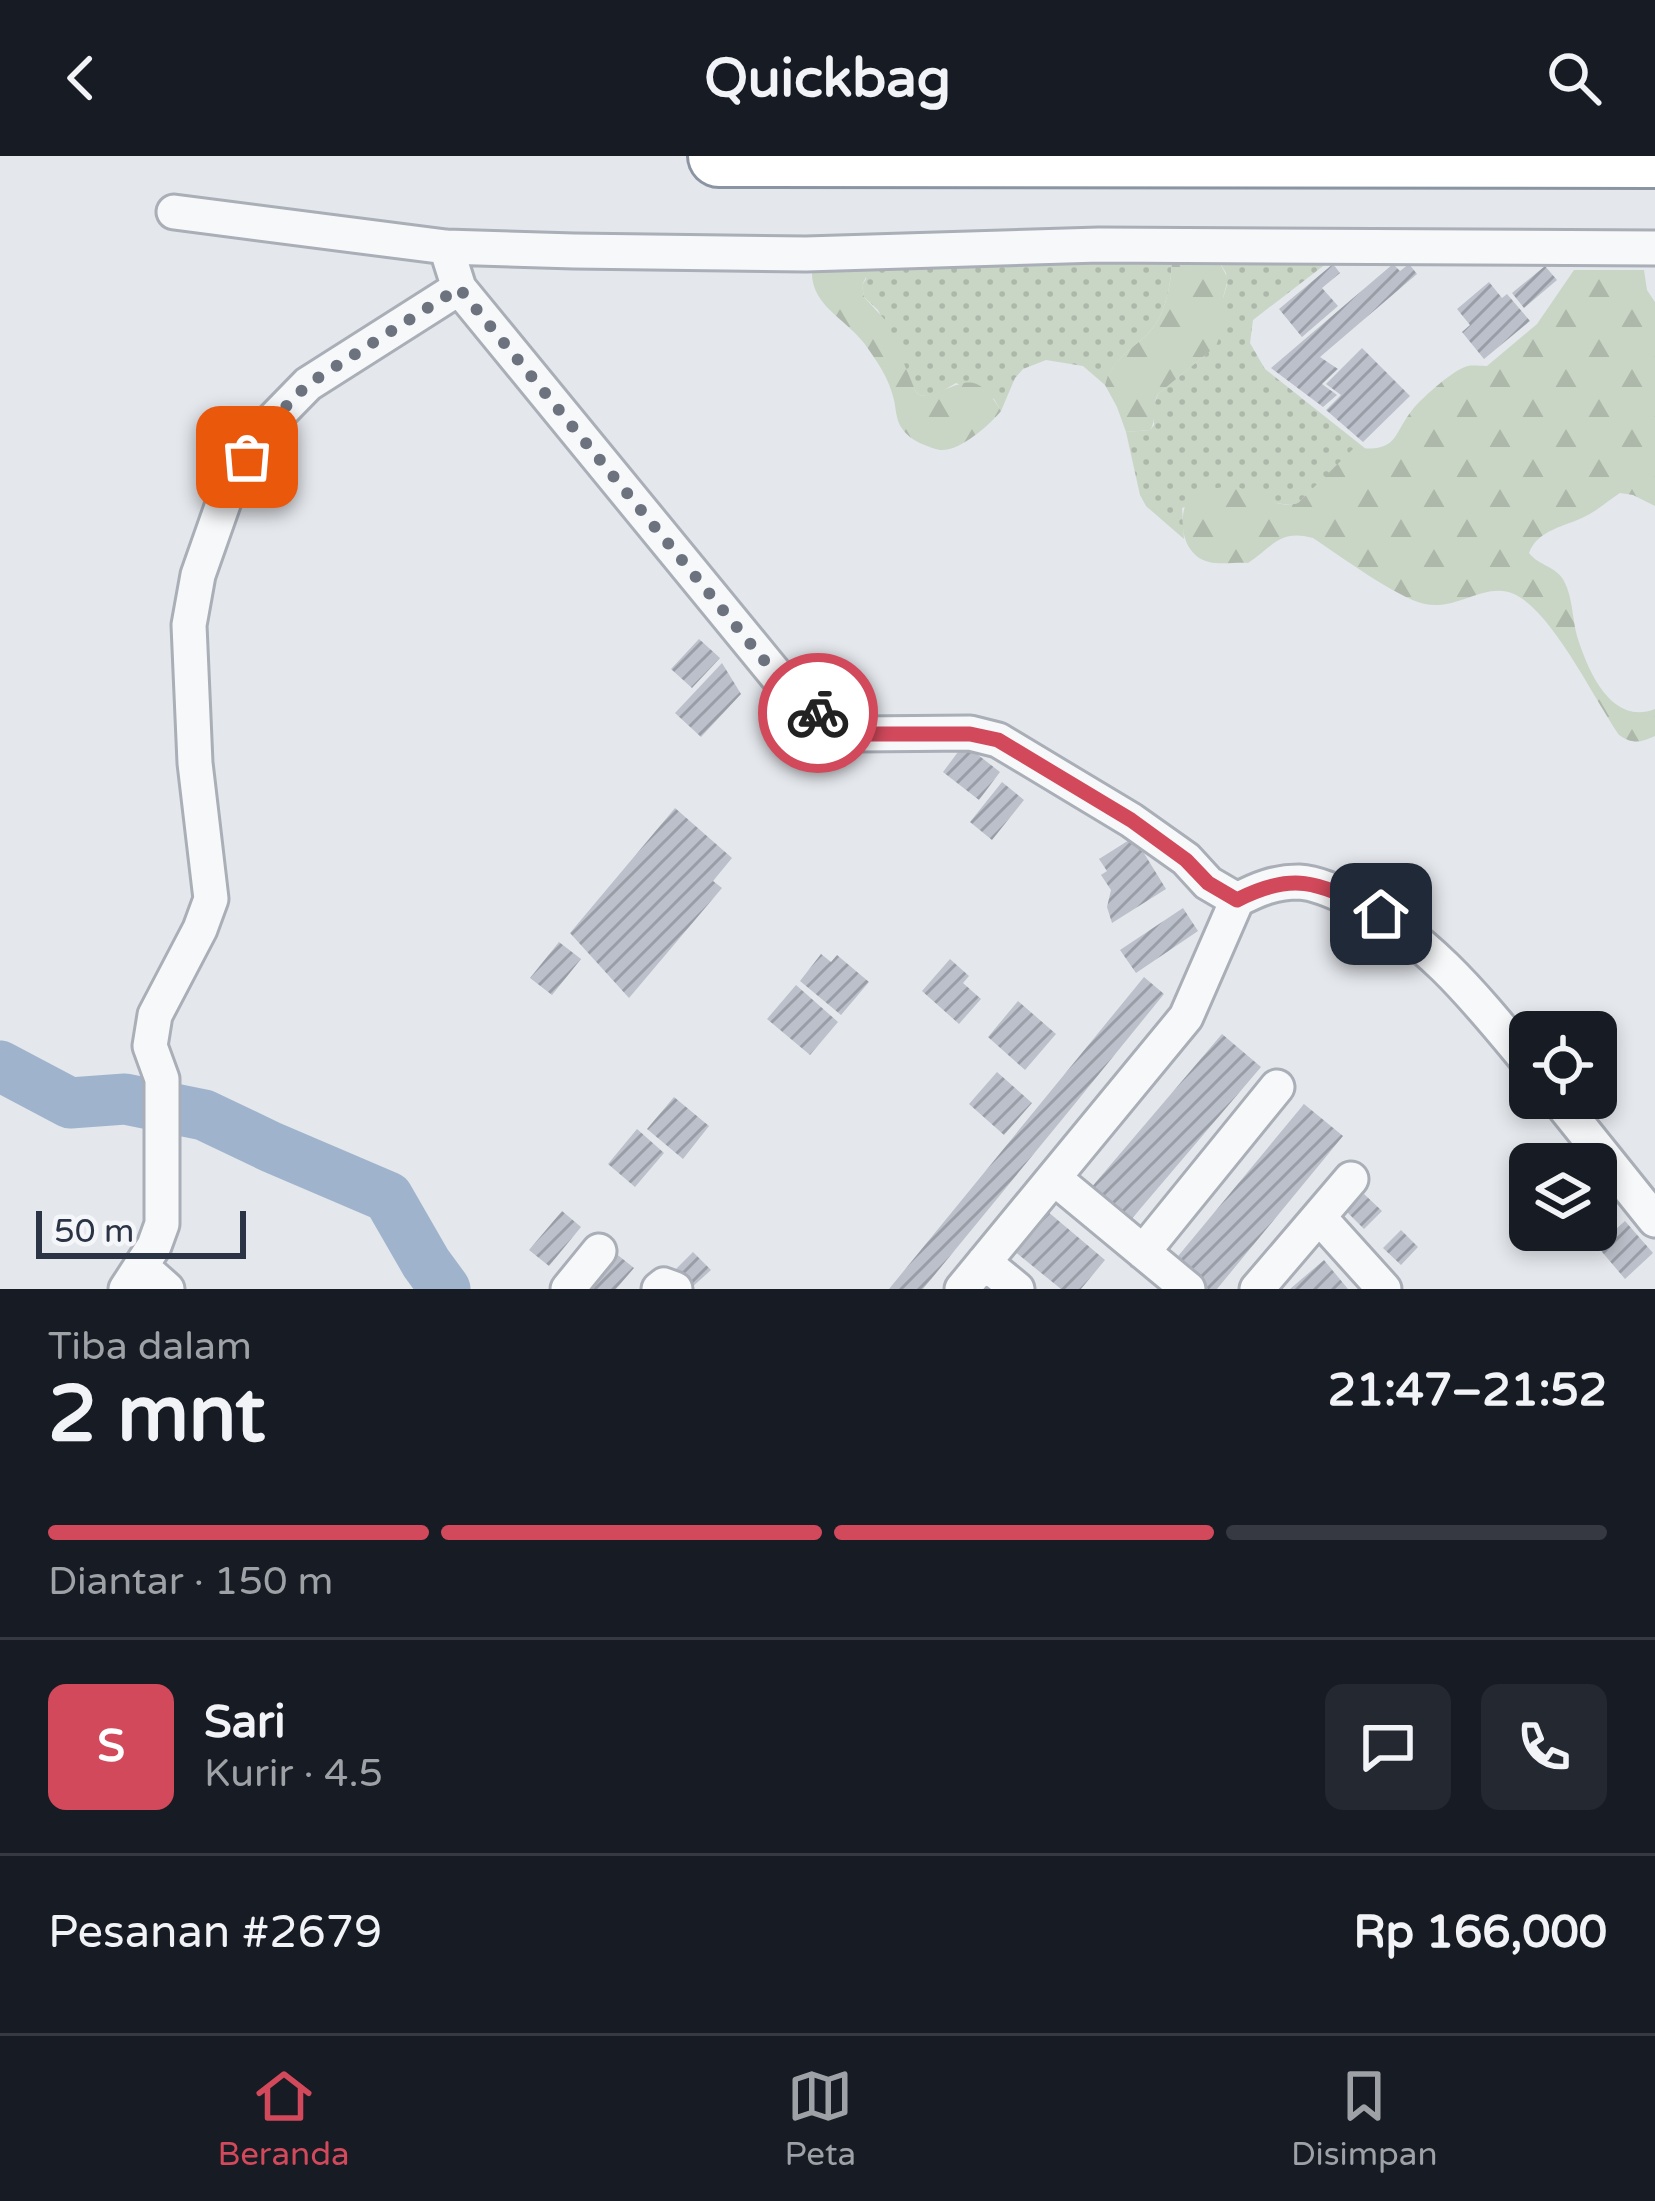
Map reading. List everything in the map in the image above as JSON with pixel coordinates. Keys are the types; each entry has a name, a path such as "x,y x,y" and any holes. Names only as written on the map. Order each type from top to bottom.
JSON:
{"highway":[{"path":"719,156 1655,158"}],"street":[{"path":"174,212 446,247 806,254 1099,245 1655,248"},
{"path":"446,247 459,288 790,692 832,724 859,734 970,734 998,740 1131,820 1186,860 1208,883 1237,900"},
{"path":"167,1289 133,1278 163,1225 162,1079 151,1046 155,1016 211,899 195,763 189,625 198,575 230,484 264,429 308,384 459,288"},
{"path":"962,1289 1186,1017 1237,900 1266,885 1304,882 1381,914 1419,942 1509,1040"},
{"path":"1143,1252 1277,1087"},
{"path":"1574,1119 1655,1220"},
{"path":"1054,1178 1188,1289"},
{"path":"1257,1289 1351,1180"},
{"path":"1319,1217 1384,1289"},
{"path":"568,1289 599,1251"},
{"path":"984,1262 1017,1289"},
{"path":"659,1289 664,1285 675,1289"}],"green space":[{"path":"1172,259 1161,314 1149,333 1115,365 1105,385 1083,366 1046,360 1023,369 1015,378 1001,411 994,399 956,383 939,393 921,396 916,392 878,310 864,297 862,285 867,261"},
{"path":"1172,259 1219,261 1228,279 1223,298 1225,322 1216,346 1158,394 1150,430 1126,432 1105,385 1115,365 1161,314"},
{"path":"813,261 867,261 864,297 886,321 921,396 973,383 1001,411 956,447 940,450 910,437 899,424 892,392 878,363 814,288"},
{"path":"1219,261 1327,263 1253,320 1250,343 1265,369 1366,449 1354,449 1298,503 1275,503 1239,488 1182,508 1184,539 1140,495 1126,432 1150,430 1158,394 1206,354 1227,285"},
{"path":"1574,270 1644,270 1647,290 1655,302 1655,506 1620,493 1590,514 1545,534 1529,553 1564,581 1582,650 1604,692 1626,710 1655,709 1655,736 1640,741 1619,735 1543,618 1514,594 1493,591 1448,604 1425,604 1384,585 1313,538 1284,537 1248,563 1218,563 1192,552 1184,534 1189,497 1233,487 1275,502 1298,503 1354,448 1387,445 1439,384 1462,368 1487,366 1537,324"}],"building":[{"path":"1333,264 1340,273 1322,288 1338,306 1302,337 1279,309"},
{"path":"1393,264 1400,271 1409,264 1417,274 1320,357 1338,369 1322,384 1337,395 1323,407 1271,368"},
{"path":"1545,266 1557,280 1524,308 1512,293"},
{"path":"1489,282 1502,298 1507,294 1530,321 1484,359 1462,332 1470,325 1457,309"},
{"path":"1362,348 1410,396 1363,442 1326,410 1341,395 1326,384"},
{"path":"699,639 720,658 692,688 671,669"},
{"path":"722,663 741,694 701,737 675,713"},
{"path":"964,744 1000,772 979,800 943,772"},
{"path":"1002,782 1024,800 992,840 970,822"},
{"path":"675,808 732,858 713,881 722,888 629,998 570,933"},
{"path":"1134,837 1166,889 1112,923 1107,907 1111,890 1101,875 1107,871 1099,859"},
{"path":"1183,908 1198,931 1136,973 1120,950"},
{"path":"559,942 581,959 552,995 530,978"},
{"path":"821,954 831,962 837,955 869,982 841,1015 800,981"},
{"path":"950,959 969,976 963,983 981,999 959,1024 922,991"},
{"path":"1144,977 1164,994 1069,1111 923,1289 889,1289"},
{"path":"796,985 838,1022 810,1055 767,1019"},
{"path":"1018,1001 1056,1034 1025,1070 988,1037"},
{"path":"1222,1034 1261,1067 1129,1222 1090,1189"},
{"path":"997,1072 1032,1103 1004,1135 969,1104"},
{"path":"674,1097 709,1126 683,1159 647,1129"},
{"path":"1304,1104 1343,1136 1217,1289 1208,1289 1174,1261"},
{"path":"637,1129 664,1153 635,1187 608,1164"},
{"path":"1364,1194 1382,1211 1364,1229 1347,1212"},
{"path":"562,1211 581,1227 549,1266 529,1250"},
{"path":"1047,1211 1105,1260 1081,1289 1061,1289 1014,1251"},
{"path":"1625,1221 1653,1253 1625,1279 1601,1251 1617,1251 1617,1228"},
{"path":"1401,1230 1418,1247 1401,1265 1383,1248"},
{"path":"614,1252 634,1268 616,1289 584,1289"},
{"path":"693,1252 711,1270 690,1289 673,1272"},
{"path":"1324,1260 1348,1289 1290,1289 1304,1277"}],"waterway":[{"path":"0,1066 70,1103 125,1099 204,1115 388,1197 445,1289"}],"way so far":[{"path":"247,457 264,429 308,384 459,288 790,692 818,713"}],"route":[{"path":"818,713 859,734 970,734 998,740 1131,820 1186,860 1208,883 1237,900 1266,885 1304,882 1381,914"}]}
